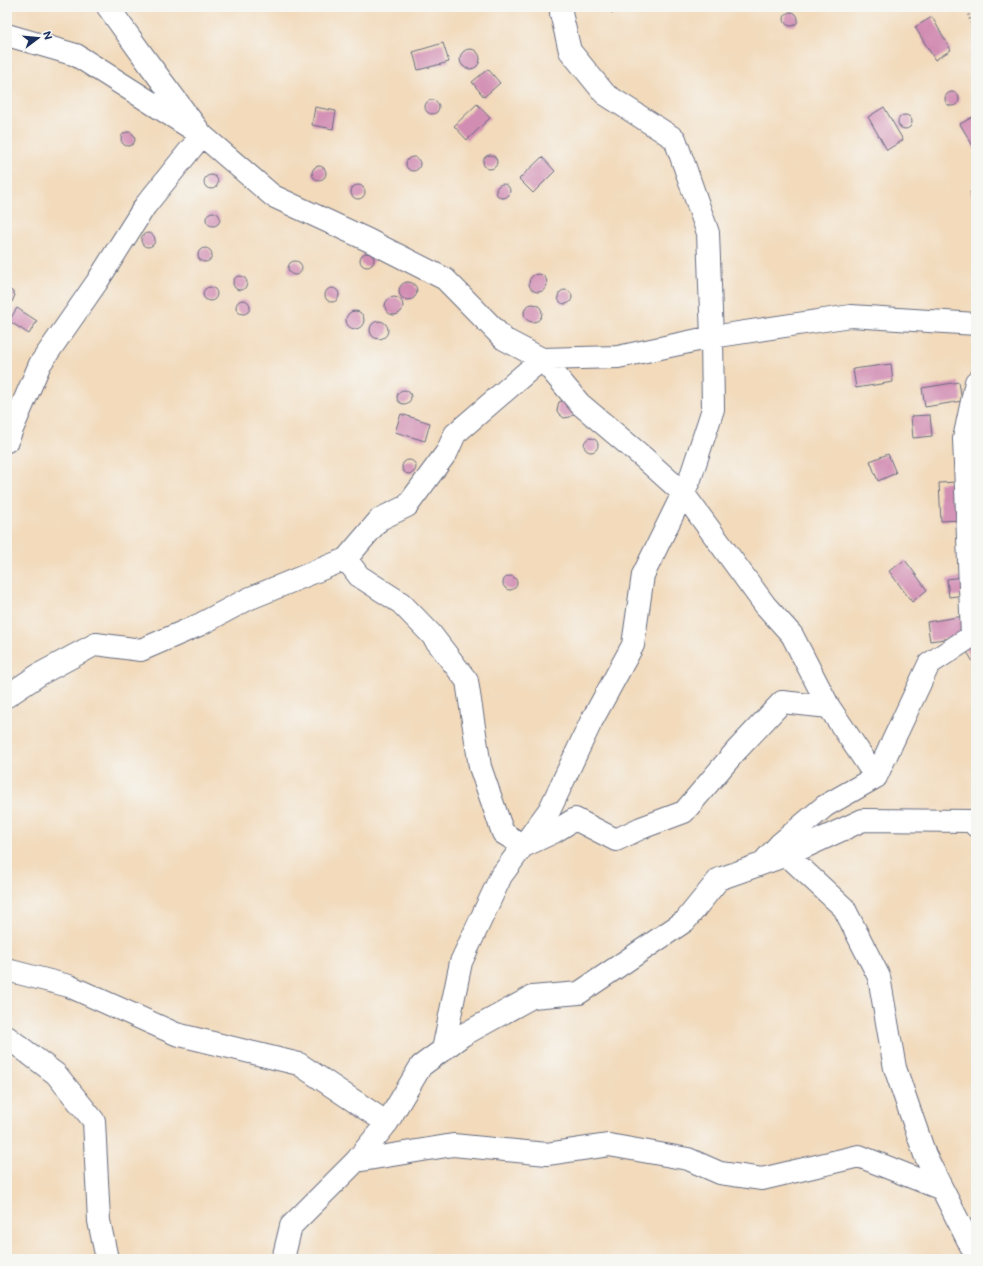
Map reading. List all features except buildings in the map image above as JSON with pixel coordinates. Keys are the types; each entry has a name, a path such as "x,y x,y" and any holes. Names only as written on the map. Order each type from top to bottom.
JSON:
{"street":[{"path":"108,7 202,135"},
{"path":"443,1050 461,962 501,876 550,809 591,722 633,645 643,575 690,478 713,409 708,233 675,140 605,94 570,51 561,13 562,7"},
{"path":"7,35 76,55 202,135 273,196 368,240 445,279 504,339 542,359 580,404 644,458 683,494 765,605 792,635 829,706 876,777"},
{"path":"7,441 40,364 97,282 145,206 202,135"},
{"path":"7,696 40,674 96,644 141,650 198,625 248,599 346,559 380,519 407,506 447,452 455,434 542,359 618,357 712,337 852,316 976,324"},
{"path":"761,864 780,844 825,806 876,777 928,664 972,636 972,532 964,439 976,382"},
{"path":"346,559 359,576 401,603 411,613 431,634 467,681 480,767 503,833 524,846"},
{"path":"524,846 554,832 575,819 616,840 641,828 684,812 735,752 782,702 829,706"},
{"path":"283,1259 291,1226 356,1161 387,1123 421,1066 463,1035 532,997 579,993 685,921 719,878 787,855 863,820 971,821 976,826"},
{"path":"787,855 844,908 879,977 895,1068 924,1155 976,1256"},
{"path":"7,970 69,986 176,1034 299,1064 387,1123"},
{"path":"7,1037 56,1074 94,1122 99,1221 107,1259"},
{"path":"356,1161 453,1145 546,1154 608,1145 688,1159 720,1173 762,1179 859,1156 942,1189"}],"path":[{"path":"966,7 976,39"}]}
